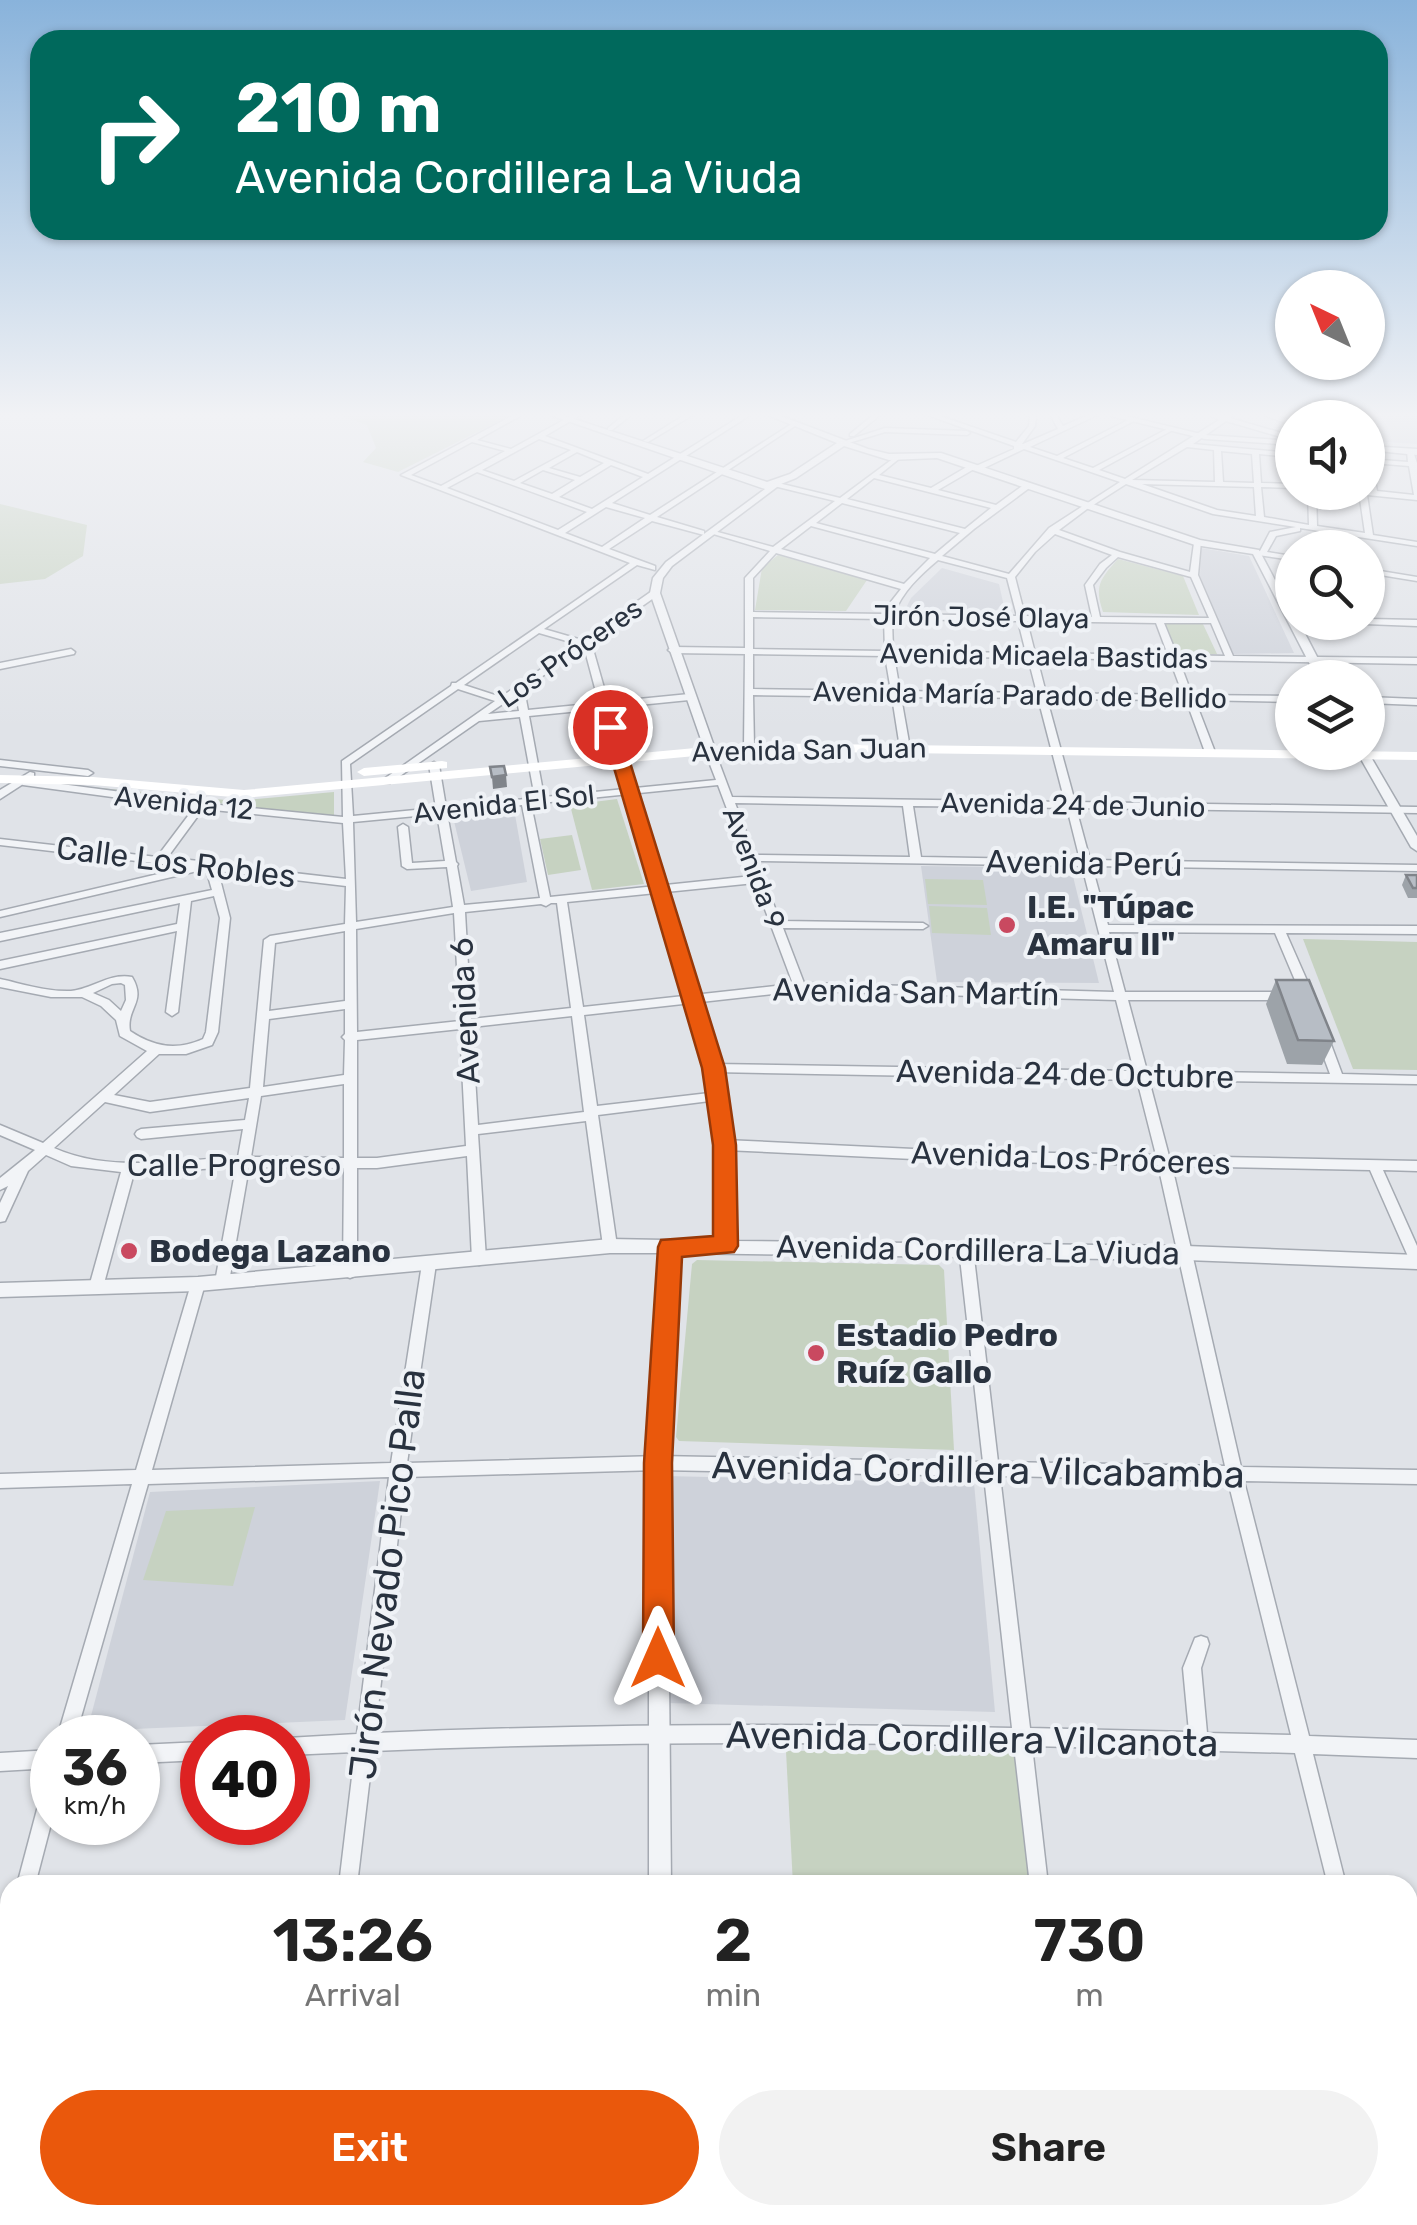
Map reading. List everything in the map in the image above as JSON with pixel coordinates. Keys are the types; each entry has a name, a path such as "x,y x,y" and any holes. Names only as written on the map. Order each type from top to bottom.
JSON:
{"main road":[{"name":"Avenida San Juan","path":"31,775 88,773 238,785 387,781 435,770 749,742 1275,749"},
{"name":"Avenida San Juan","path":"1209,748 1275,746"},
{"name":"Avenida San Juan","path":"1385,749 1417,747"},
{"name":"Avenida San Juan","path":"1385,753 1417,756"},
{"name":"Avenida San Juan","path":"31,775 230,794 345,780 409,765 435,770"},
{"path":"0,778 31,775"}],"street":[{"path":"524,520 655,573"},
{"path":"559,533 581,520"},
{"path":"602,550 649,520"},
{"path":"658,520 701,533"},
{"path":"654,593 655,573 720,520"},
{"path":"655,573 731,520"},
{"path":"749,742 749,578 774,550 817,520"},
{"path":"920,520 967,532"},
{"path":"904,744 888,616 904,587 981,520"},
{"path":"1010,576 1065,520"},
{"path":"1124,520 1198,544 1275,555"},
{"path":"1248,520 1260,523 1273,534 1259,553"},
{"path":"1272,520 1340,530"},
{"path":"1313,520 1313,526"},
{"path":"811,524 1010,576"},
{"path":"1052,530 1194,575"},
{"path":"714,533 904,587"},
{"path":"1385,538 1417,544"},
{"path":"1198,544 1194,575 1230,658"},
{"path":"1259,553 1275,585"},
{"path":"1096,618 1089,585 1102,566 1118,554"},
{"path":"350,1272 351,883 346,761 635,563"},
{"path":"1385,574 1417,579"},
{"path":"1010,576 1045,696 1084,863 1164,1161 1235,1476 1335,1875"},
{"name":"Los Próceres","path":"387,781 654,593"},
{"name":"Avenida 9","path":"654,593 688,697 800,986"},
{"name":"Jirón José Olaya","path":"750,614 1214,621"},
{"path":"1159,620 1209,748"},
{"path":"1385,622 1417,623"},
{"path":"537,630 586,644 714,1068 724,1145 726,1246"},
{"path":"1303,640 1314,660"},
{"name":"Avenida Micaela Bastidas","path":"672,650 1314,660"},
{"path":"0,666 71,652"},
{"name":"Avenida Micaela Bastidas","path":"1385,661 1417,661"},
{"path":"455,685 502,700"},
{"path":"519,688 540,800"},
{"name":"Avenida María Parado de Bellido","path":"748,692 1275,699"},
{"path":"476,718 688,697"},
{"path":"1385,701 1417,702"},
{"name":"Avenida 12","path":"0,762 31,775 200,806 346,820"},
{"name":"Avenida 6","path":"435,770 459,909 479,1259"},
{"path":"1374,770 1417,847"},
{"path":"0,793 31,775"},
{"path":"0,778 0,793"},
{"name":"Avenida El Sol","path":"346,820 722,782"},
{"name":"Avenida 24 de Junio","path":"728,800 1417,810"},
{"path":"526,802 546,903"},
{"path":"908,802 916,860"},
{"path":"160,860 200,806"},
{"path":"404,827 407,866 453,864"},
{"name":"Calle Los Robles","path":"0,842 351,883"},
{"name":"Avenida Perú","path":"751,858 1417,868"},
{"path":"0,914 211,865 225,918 208,1042 174,1054 155,1051 124,1034 122,1019 105,1003 83,992"},
{"path":"222,1282 256,1091 270,940 459,909 562,902 759,879"},
{"path":"0,938 218,892"},
{"path":"172,1012 186,899"},
{"path":"562,902 610,1246"},
{"path":"776,924 924,926"},
{"path":"0,965 184,926"},
{"path":"1103,928 1417,930"},
{"name":"Avenida San Martín","path":"348,1037 800,986 1308,998 1278,928"},
{"path":"0,983 60,994 83,992 109,980 128,980 133,990 132,1004 122,1019"},
{"path":"263,1016 349,1004"},
{"path":"1321,1033 1338,1079"},
{"path":"0,1184 155,1051"},
{"name":"Avenida 24 de Octubre","path":"714,1068 1417,1080"},
{"path":"103,1098 150,1107 348,1080"},
{"path":"472,1130 718,1096"},
{"path":"140,1134 249,1124"},
{"name":"Calle Progreso","path":"0,1130 71,1161 128,1168 322,1160 352,1164 403,1162 474,1150"},
{"name":"Avenida Los Próceres","path":"724,1145 1417,1166"},
{"path":"1375,1166 1417,1262"},
{"path":"96,1287 128,1168"},
{"path":"0,1217 22,1169"},
{"name":"Avenida Cordillera La Viuda","path":"0,1290 198,1284 610,1246 966,1249 1417,1262"},
{"path":"660,1875 658,1463 670,1247"},
{"path":"966,1249 1038,1875"},
{"name":"Jirón Nevado Pico Palla","path":"349,1875 398,1468 429,1264"},
{"path":"73,1715 198,1284"},
{"name":"Avenida Cordillera Vilcabamba","path":"0,1481 658,1463 1417,1477"},
{"path":"1199,1742 1192,1668 1201,1644"},
{"name":"Avenida Cordillera Vilcanota","path":"310,1745 658,1736 1022,1738 1417,1749"},
{"path":"0,1762 30,1760"},
{"path":"29,1875 37,1845"}],"shaded area":[{"path":"1201,548 1249,556 1275,612 1275,640 1288,640 1294,653 1233,654 1200,576"},
{"path":"942,568 999,584 1005,611 905,610 911,598"},
{"path":"514,809 527,882 471,891 453,817"},
{"name":"I.E. \"Túpac Amaru II\"","path":"921,866 1071,868 1099,983 937,982"},
{"path":"665,1476 974,1483 995,1712 667,1703"},
{"path":"380,1481 345,1720 310,1721 310,1715 180,1715 180,1727 160,1728 160,1715 91,1715 150,1492"}],"green space":[{"path":"0,520 66,520 87,525 83,556 45,579 0,584"},
{"path":"778,555 867,580 846,611 755,610 762,568"},
{"path":"1118,559 1183,576 1199,615 1103,612 1100,583"},
{"path":"1161,621 1202,622 1217,654 1175,654"},
{"path":"59,784 236,801 334,792 334,817"},
{"path":"617,799 644,884 592,890 570,805"},
{"path":"572,835 581,870 548,875 540,839"},
{"path":"925,879 983,880 987,905 928,904"},
{"path":"929,906 987,908 991,935 932,933"},
{"path":"1303,939 1417,942 1417,1070 1353,1069"},
{"name":"Estadio Pedro Ruíz Gallo","path":"697,1260 939,1265 944,1270 954,1450 679,1441 676,1437 692,1264"},
{"path":"255,1507 233,1586 143,1580 166,1511"},
{"path":"1015,1749 1031,1875 792,1875 786,1751"}],"building":[{"path":"504,766 506,775 492,777 490,767"},
{"path":"1406,875 1417,875 1417,888 1413,888"},
{"path":"1276,980 1309,980 1334,1041 1298,1040"}],"place":[{"name":"I.E. \"Túpac Amaru II\"","path":"1007,925"},
{"name":"Bodega Lazano","path":"129,1251"},
{"name":"Estadio Pedro Ruíz Gallo","path":"816,1353"}],"route":[{"path":"610,727 714,1068 724,1145 726,1246 670,1247 658,1463 658,1658"}]}
